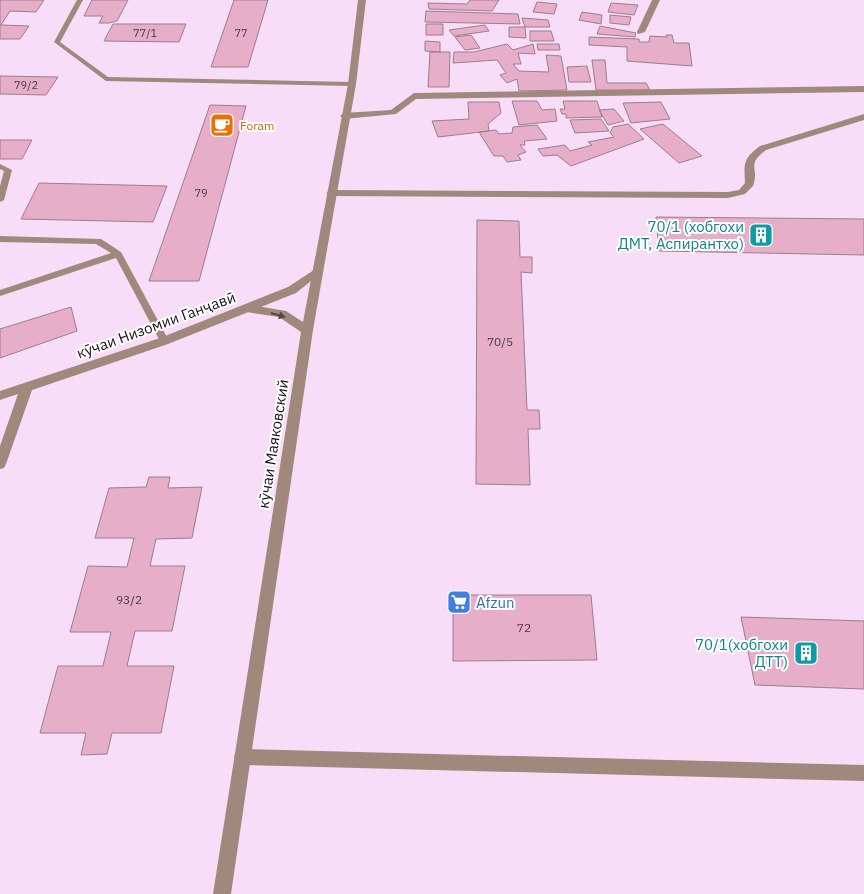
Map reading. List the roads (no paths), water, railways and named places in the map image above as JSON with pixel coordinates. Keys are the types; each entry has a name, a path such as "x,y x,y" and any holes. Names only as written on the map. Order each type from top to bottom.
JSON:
{"street":[{"name":"кӯчаи Маяковский","path":"222,894 307,330 344,116 352,84 362,0"},
{"path":"641,32 656,0"},
{"path":"344,116 393,112 414,96 864,89"},
{"path":"331,193 728,195 742,192 750,184 749,163 752,156 763,148 864,117"},
{"name":"кӯчаи Низомии Ганҷавӣ","path":"0,396 164,341 292,290 317,271"},
{"path":"246,308 282,314 307,330"},
{"path":"0,464 27,387"},
{"path":"242,757 864,773"}],"lane":[{"path":"80,0 57,42 106,80 352,84"},
{"path":"0,166 8,170 0,200"},
{"path":"0,239 98,241 118,254 164,341"},
{"path":"0,293 118,254"}],"place":[{"name":"Foram","path":"222,125"},
{"name":"70/1 (хобгохи ДМТ, Аспирантхо)","path":"761,235"},
{"name":"Afzun","path":"459,602"},
{"name":"70/1(хобгохи ДТТ)","path":"806,653"}]}
